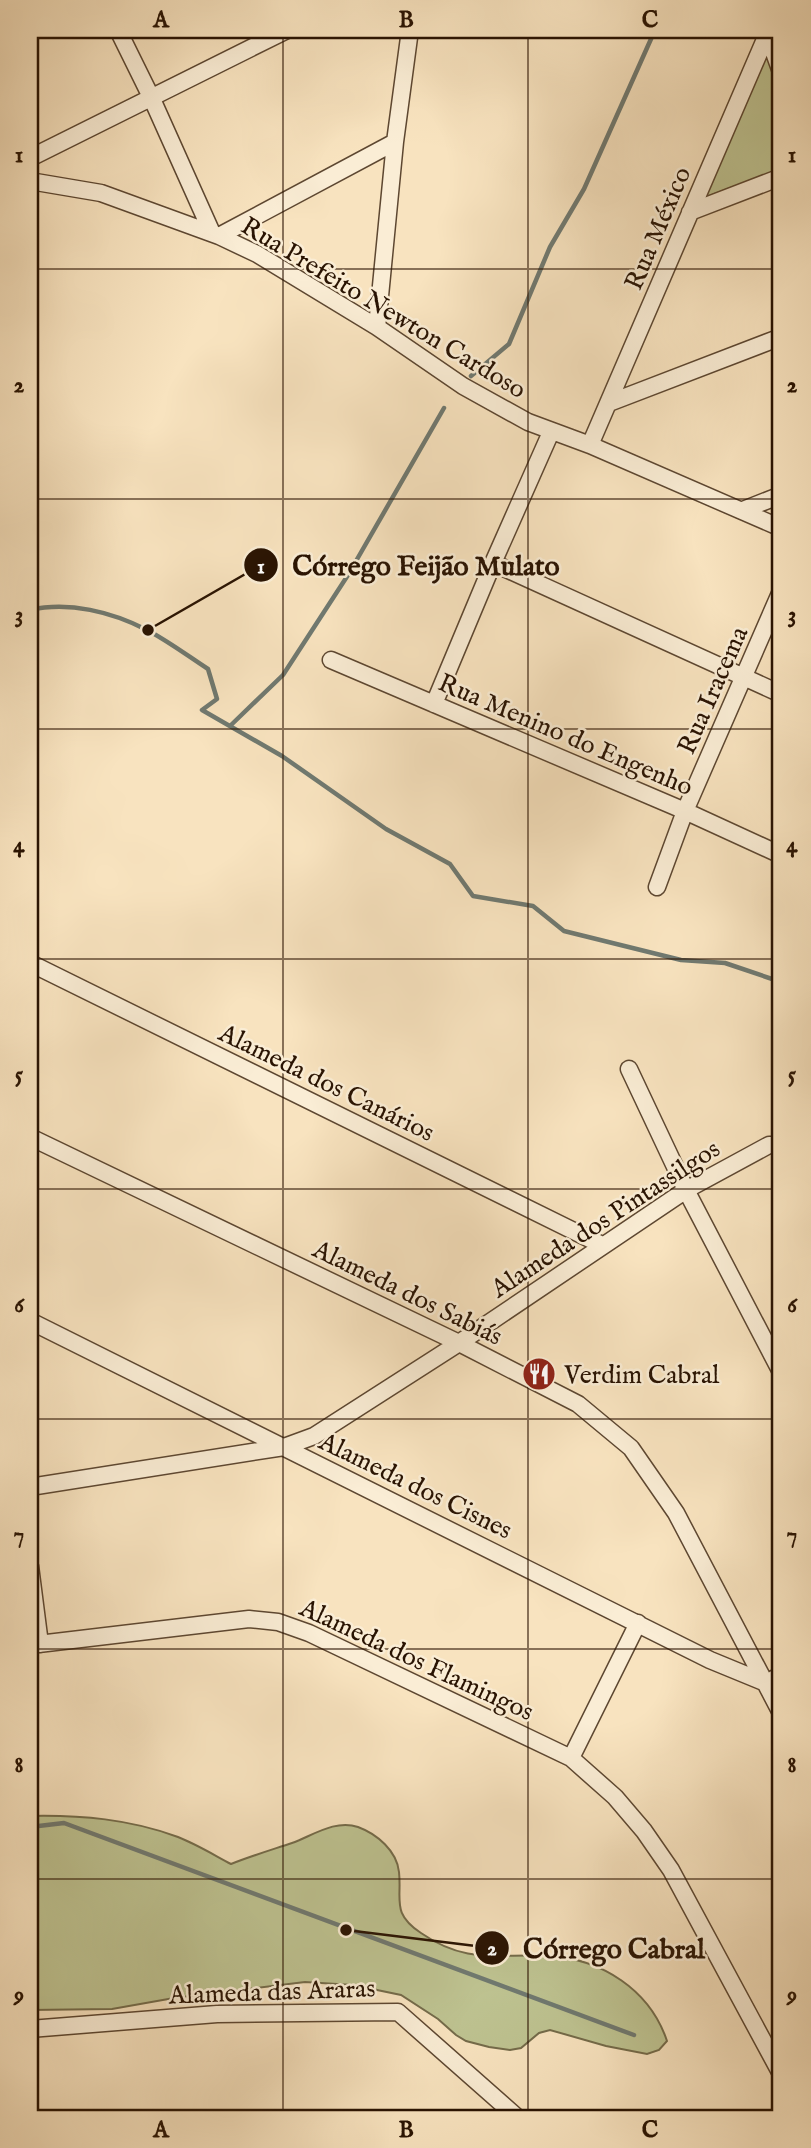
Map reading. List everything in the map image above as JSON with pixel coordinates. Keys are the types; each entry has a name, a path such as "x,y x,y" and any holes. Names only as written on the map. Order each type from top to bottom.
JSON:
{"street":[{"path":"118,30 216,234 394,142"},
{"path":"30,158 287,30"},
{"path":"377,327 394,142 410,30"},
{"path":"768,32 781,72"},
{"name":"Rua México","path":"590,445 768,32"},
{"path":"690,212 781,177"},
{"name":"Rua Prefeito Newton Cardoso","path":"30,180 101,193 216,234 257,254 377,327 463,386 528,422 590,445 781,528"},
{"path":"609,403 781,337"},
{"path":"435,705 493,563 551,432"},
{"path":"743,510 781,495"},
{"path":"493,563 781,694"},
{"name":"Rua Iracema","path":"657,887 685,811 781,591"},
{"name":"Rua Menino do Engenho","path":"331,660 685,811 781,855"},
{"name":"Alameda dos Canários","path":"30,963 602,1245"},
{"path":"629,1069 686,1190 781,1373"},
{"name":"Alameda dos Sabiás","path":"30,1137 459,1343 578,1404 631,1448 676,1513 781,1713"},
{"name":"Alameda dos Pintassilgos","path":"30,1487 284,1447 314,1436 459,1343 686,1190 769,1145 781,1145"},
{"name":"Alameda dos Cisnes","path":"30,1321 710,1660 766,1683"},
{"path":"30,1566 35,1645"},
{"name":"Alameda dos Flamingos","path":"35,1645 249,1619 278,1622 309,1633 571,1758 615,1797 644,1831 671,1870 781,2074"},
{"path":"571,1758 638,1623"},
{"path":"766,1683 781,1675"},
{"name":"Alameda das Araras","path":"30,2029 217,2014 398,2012 518,2118"},
{"path":"766,2046 781,2059"}],"green space":[{"path":"767,54 781,90 781,169 701,199"},
{"path":"30,1816 87,1817 142,1826 185,1840 231,1864 324,1829 341,1825 358,1827 379,1839 390,1850 399,1872 402,1912 405,1919 421,1933 453,1950 468,1954 549,1956 587,1963 622,1980 636,1992 649,2007 667,2041 659,2050 647,2054 550,2030 539,2033 521,2048 510,2050 489,2047 466,2041 401,1995 353,1985 305,1982 174,1998 112,2009 30,2010"}],"waterway":[{"path":"471,376 509,344 550,247 584,189 655,30"},
{"path":"230,726 283,675 348,575 444,408"},
{"path":"30,610 60,607 105,613 147,630 170,644 208,669 217,699 202,710 282,756 386,829 450,864 473,896 533,906 564,931 681,960 725,963 781,982"},
{"path":"30,1827 64,1823 634,2035"}],"place":[{"name":"Córrego Feijão Mulato","path":"148,630"},
{"name":"Verdim Cabral","path":"539,1374"},
{"name":"Córrego Cabral","path":"346,1930"}]}
